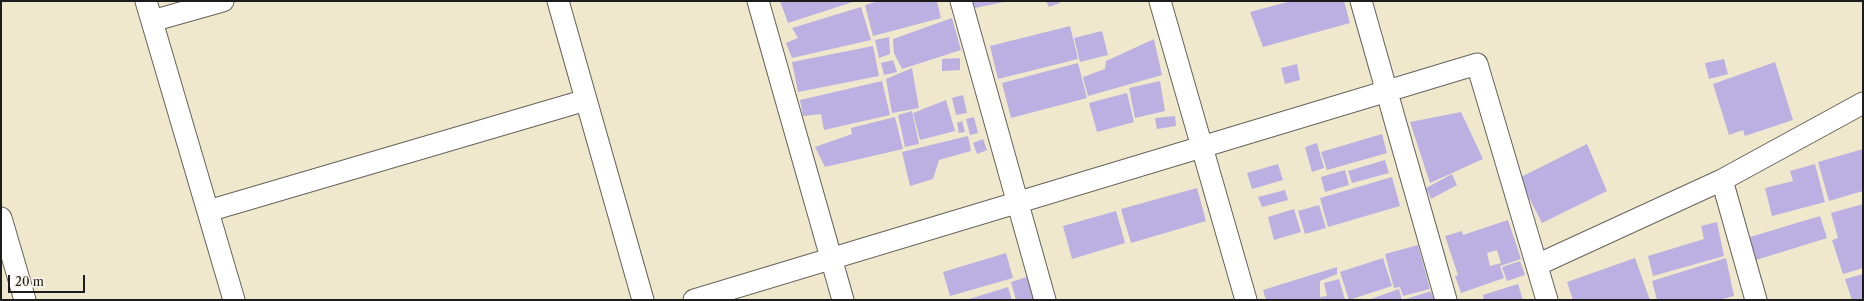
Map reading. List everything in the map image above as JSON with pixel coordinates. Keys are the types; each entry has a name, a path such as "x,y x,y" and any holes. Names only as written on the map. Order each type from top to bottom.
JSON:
{"street":[{"path":"223,1 149,11 234,300"},
{"path":"558,1 643,300"},
{"path":"758,1 843,300"},
{"path":"961,1 1046,300"},
{"path":"1160,1 1246,300"},
{"path":"1361,1 1446,300"},
{"path":"694,300 1477,64 1547,300"},
{"path":"208,211 586,100"},
{"path":"1537,265 1722,180 1863,103"},
{"path":"1722,180 1756,300"},
{"path":"1,218 25,300"}],"building":[{"path":"780,1 856,1 788,23"},
{"path":"879,1 937,1 941,18 873,36 865,5"},
{"path":"968,1 1004,1 1004,2 970,9"},
{"path":"1046,1 1060,1 1060,3 1049,7"},
{"path":"1291,1 1344,1 1350,23 1263,47 1250,12"},
{"path":"861,7 871,40 792,58 786,43 798,38 792,28"},
{"path":"952,18 961,50 902,69 894,53 893,39"},
{"path":"1070,26 1078,59 998,79 990,46"},
{"path":"1102,31 1108,55 1080,62 1074,38"},
{"path":"889,37 890,54 879,58 875,40"},
{"path":"1154,39 1162,75 1088,96 1083,77 1105,69 1106,61"},
{"path":"873,46 879,76 798,92 792,62"},
{"path":"960,58 960,70 942,71 942,59"},
{"path":"1724,59 1728,74 1709,79 1705,63"},
{"path":"893,60 897,72 884,75 881,63"},
{"path":"1775,62 1793,120 1745,136 1743,130 1729,135 1713,84"},
{"path":"1078,63 1087,98 1011,118 1002,83"},
{"path":"1297,64 1300,80 1285,84 1281,68"},
{"path":"912,68 919,108 892,113 886,79"},
{"path":"882,81 890,115 824,130 821,114 803,116 800,100"},
{"path":"1160,81 1165,111 1135,118 1129,88"},
{"path":"1127,93 1134,122 1097,132 1089,103"},
{"path":"963,95 967,113 956,115 952,98"},
{"path":"946,100 955,131 920,140 913,113"},
{"path":"912,111 919,144 905,147 898,115"},
{"path":"1461,112 1483,159 1430,183 1410,122"},
{"path":"1175,116 1176,126 1157,129 1155,118"},
{"path":"895,117 903,149 825,167 815,147 852,134 851,128"},
{"path":"974,117 978,133 970,135 966,119"},
{"path":"962,121 965,132 959,133 957,123"},
{"path":"1382,134 1387,153 1327,170 1321,152"},
{"path":"968,136 971,151 939,160 933,179 910,186 902,152"},
{"path":"983,139 987,150 977,154 973,143"},
{"path":"1317,143 1324,168 1312,172 1305,147"},
{"path":"1587,144 1607,191 1542,223 1519,178"},
{"path":"1863,149 1863,191 1829,201 1818,162"},
{"path":"1385,160 1389,173 1352,183 1348,171"},
{"path":"1278,164 1283,180 1252,189 1247,173"},
{"path":"1815,164 1825,202 1772,216 1765,188 1793,181 1790,171"},
{"path":"1345,170 1349,185 1325,192 1321,177"},
{"path":"1452,174 1457,185 1431,199 1426,188"},
{"path":"1392,177 1400,206 1328,227 1320,198"},
{"path":"1197,188 1206,221 1131,243 1121,209"},
{"path":"1285,190 1288,200 1262,207 1258,197"},
{"path":"1863,204 1863,268 1843,274 1832,240 1838,238 1831,213"},
{"path":"1319,205 1326,228 1305,234 1298,211"},
{"path":"1294,209 1301,232 1274,240 1268,217"},
{"path":"1116,211 1125,243 1072,259 1063,226"},
{"path":"1820,216 1827,238 1756,260 1750,237"},
{"path":"1508,220 1521,259 1500,266 1504,278 1461,293 1455,276 1458,275 1445,236 1462,231 1463,235","holes":["1497,250 1501,263 1490,266 1487,253"]},
{"path":"1717,222 1724,256 1653,276 1648,256 1704,239 1701,226"},
{"path":"1418,245 1430,289 1403,296 1400,287 1394,288 1385,254"},
{"path":"1006,253 1013,278 950,296 943,272"},
{"path":"1383,258 1392,286 1349,300 1340,272"},
{"path":"1635,258 1650,300 1573,300 1567,282"},
{"path":"1726,258 1734,296 1719,300 1657,300 1652,281"},
{"path":"1520,261 1525,275 1507,281 1502,267"},
{"path":"1337,267 1337,274 1320,281 1320,300 1266,300 1263,290"},
{"path":"1863,274 1863,300 1852,300 1845,279"},
{"path":"1027,277 1034,300 1016,300 1011,282"},
{"path":"1339,279 1345,300 1321,300 1320,297 1327,296 1324,283"},
{"path":"1518,284 1523,300 1484,300 1483,295"},
{"path":"1008,287 1012,300 966,300"},
{"path":"1399,289 1402,300 1368,300"},
{"path":"1431,291 1434,300 1406,300 1406,299"}]}
